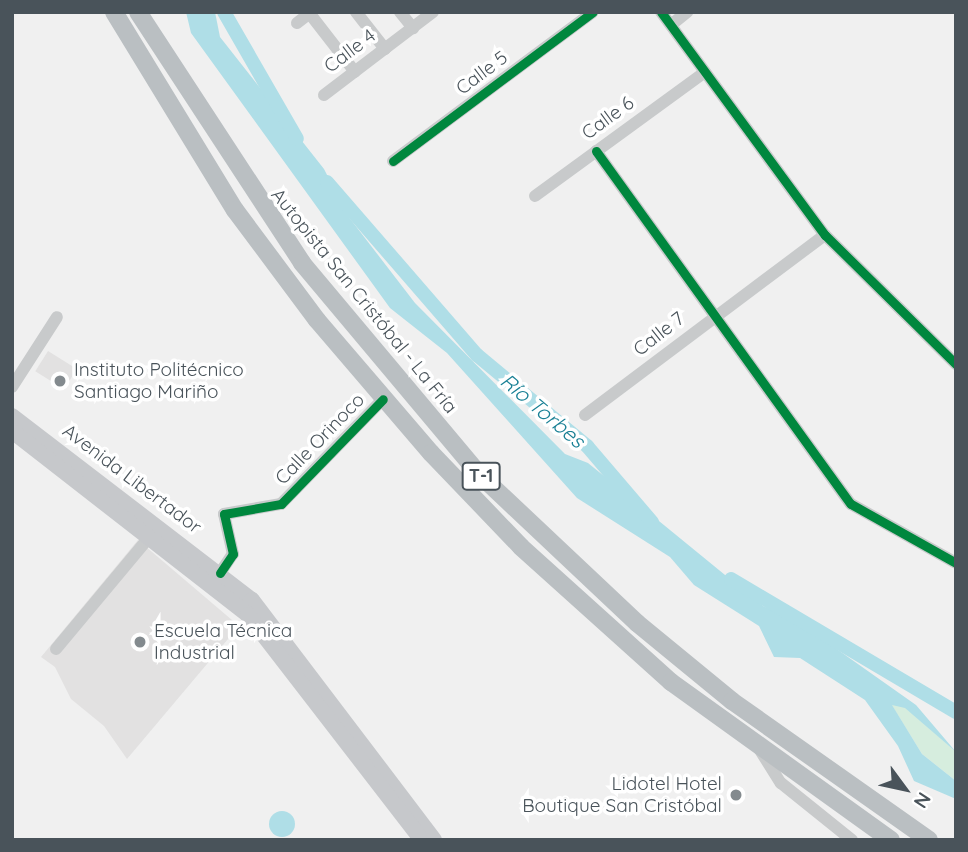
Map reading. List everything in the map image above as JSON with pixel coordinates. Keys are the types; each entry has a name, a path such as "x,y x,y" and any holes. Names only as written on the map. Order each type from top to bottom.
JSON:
{"highway":[{"name":"T-1","path":"114,12 235,210 383,399 521,547 671,682 760,750 891,840"},
{"name":"Autopista San Cristóbal - La Fría","path":"138,12 302,263 480,475 637,623 732,701 929,840"}],"main road":[{"name":"Avenida Libertador","path":"12,416 220,573 251,600 311,672 434,840"},
{"name":"Avenida Libertador","path":"12,431 248,615 422,840"}],"street":[{"path":"356,12 385,49"},
{"path":"400,12 412,28"},
{"name":"Calle 4","path":"324,94 433,12"},
{"name":"Calle 5","path":"393,162 593,12"},
{"path":"661,12 825,235 956,364"},
{"path":"671,25 687,12"},
{"path":"297,23 310,13 355,72"},
{"name":"Calle 6","path":"535,196 705,72"},
{"path":"596,150 851,504 956,563"},
{"name":"Calle 7","path":"585,415 716,314 825,235"},
{"path":"12,387 57,317"},
{"name":"Calle Orinoco","path":"220,573 233,554 224,514 281,503 383,399"},
{"path":"56,649 150,536"},
{"path":"760,750 781,783 852,840"}],"shaded area":[{"name":"Instituto Politécnico Santiago Mariño","path":"48,351 77,369 64,389 35,371"},
{"name":"Escuela Técnica Industrial","path":"138,540 239,626 127,759 104,726 71,699 55,667 41,657"}],"green space":[{"path":"891,704 905,707 956,752 956,781 922,754"}],"water":[{"path":"186,12 215,12 220,37 324,169 348,216 415,303 565,454 588,463 763,606 797,621 916,705 956,752 905,708 892,705 922,754 956,781 956,799 914,781 898,746 865,700 800,658 774,657 759,626 694,585 670,557 577,498 447,353 390,308 191,33"},
{"path":"282,811 291,815 295,824 291,833 282,837 273,833 269,824 273,815"}],"waterway":[{"name":"Río Torbes","path":"224,12 297,139"},
{"name":"Río Torbes","path":"327,182 477,355 587,446 652,522"},
{"name":"Río Torbes","path":"731,579 956,712"}],"cycle path":[{"path":"393,161 593,12"},
{"path":"661,12 825,235 956,364"},
{"path":"596,151 851,504 956,563"},
{"path":"220,573 233,554 224,514 281,504 383,399"}],"place":[{"name":"Instituto Politécnico Santiago Mariño","path":"60,381"},
{"name":"Escuela Técnica Industrial","path":"140,642"},
{"name":"Lidotel Hotel Boutique San Cristóbal","path":"736,795"}]}
